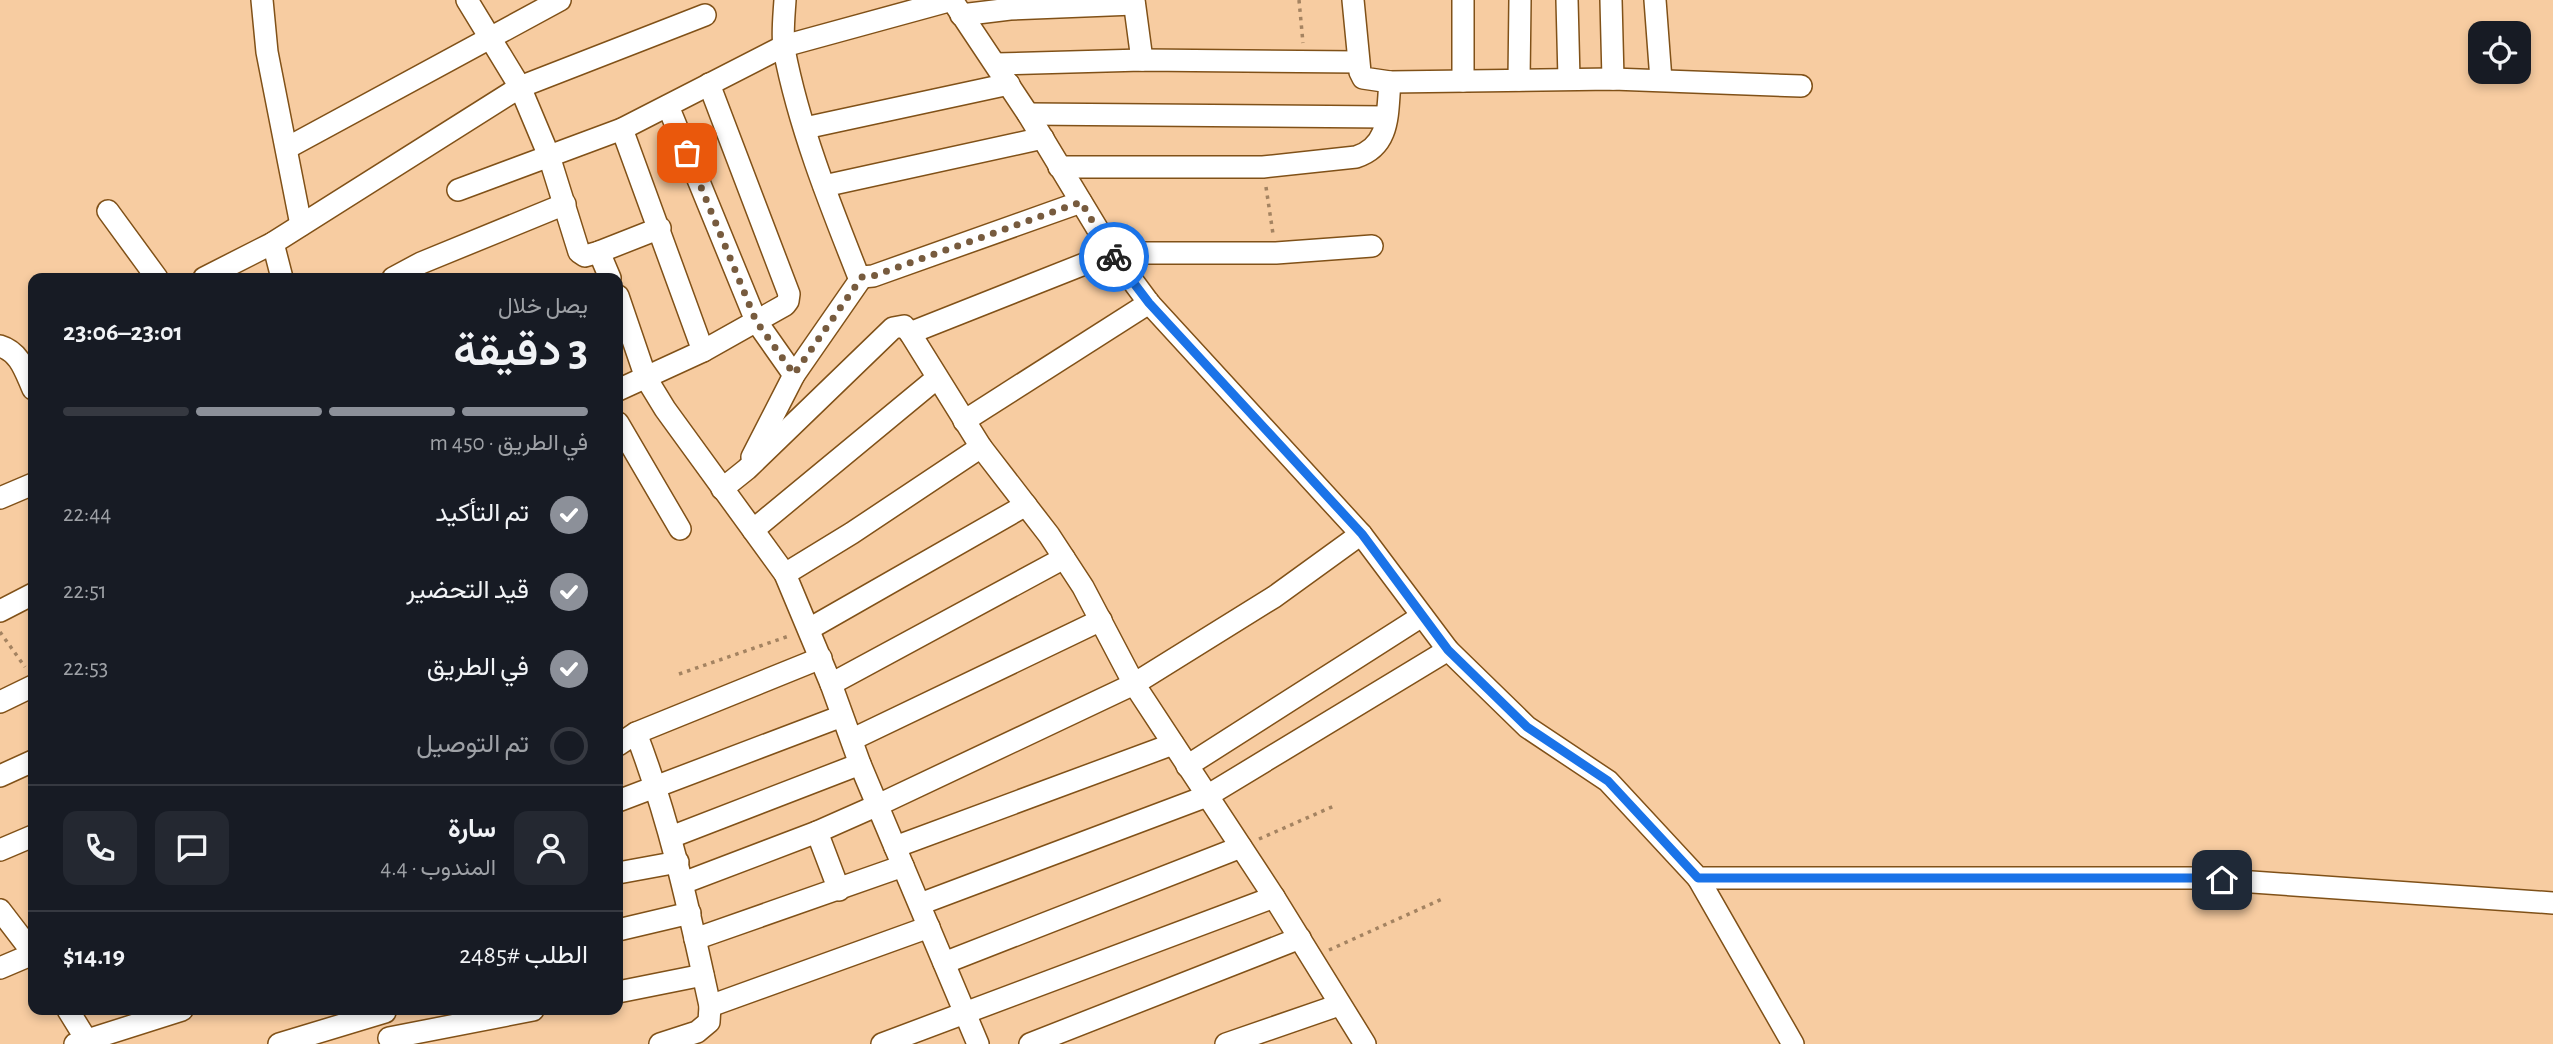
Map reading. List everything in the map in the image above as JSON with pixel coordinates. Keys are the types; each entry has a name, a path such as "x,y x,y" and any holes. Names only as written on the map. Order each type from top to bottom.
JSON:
{"street":[{"path":"262,0 267,52 301,225"},
{"path":"467,0 520,87 549,156 579,252 585,256 599,253 660,228"},
{"path":"287,148 559,0"},
{"path":"785,0 784,46 805,128 824,187 858,275 873,276 1081,202"},
{"path":"458,190 622,129 784,46 952,0 1028,114 1112,253 1149,303 1362,534 1448,650 1527,727 1608,781 1698,878 1793,1044"},
{"path":"1353,0 1358,62 1363,78 1390,82 1613,79 1801,86"},
{"path":"1463,0 1464,81"},
{"path":"1519,80 1520,0"},
{"path":"1567,0 1569,79"},
{"path":"1611,0 1613,79"},
{"path":"1655,0 1661,80"},
{"path":"961,15 1010,9 1134,2 1142,60"},
{"path":"214,273 273,243 520,87 705,15"},
{"path":"996,64 1142,60 1358,62"},
{"path":"1059,167 1263,167 1356,157 1370,153 1378,145 1384,131 1390,82"},
{"path":"623,388 703,351 785,306 788,301 789,294 709,84"},
{"path":"805,128 1009,84"},
{"path":"668,106 756,321 794,374"},
{"path":"1028,114 1386,117"},
{"path":"622,129 703,351"},
{"path":"824,187 1043,138"},
{"path":"405,273 421,263 565,204"},
{"path":"107,211 153,273"},
{"path":"273,243 281,273"},
{"path":"910,333 1112,253 1276,253 1372,246"},
{"path":"599,253 608,273"},
{"path":"747,469 794,374 862,277"},
{"path":"964,421 1149,303"},
{"path":"623,311 646,378 665,409 785,574 853,739 860,764 978,1044"},
{"path":"722,489 747,469 894,328 904,326 981,447 1064,558 1101,620 1134,684 1274,897 1365,1044"},
{"path":"16,348 28,377"},
{"path":"753,530 937,378"},
{"path":"623,432 680,529"},
{"path":"785,574 981,447"},
{"path":"0,498 28,486"},
{"path":"809,629 1026,505"},
{"path":"683,883 817,832 1134,684 1274,597 1362,534"},
{"path":"831,684 1064,558"},
{"path":"0,611 28,597"},
{"path":"1187,766 1422,616"},
{"path":"853,739 1101,620"},
{"path":"920,904 1207,796 1448,650"},
{"path":"623,742 636,733 821,658"},
{"path":"0,702 28,679"},
{"path":"623,799 842,716"},
{"path":"636,733 657,788 671,836 710,1006 709,1022 697,1032 660,1044"},
{"path":"695,939 839,890 899,857 1173,744"},
{"path":"0,776 28,763"},
{"path":"671,836 860,764"},
{"path":"817,832 839,890"},
{"path":"0,850 28,838"},
{"path":"944,962 1241,848"},
{"path":"623,872 678,862"},
{"path":"1698,878 2195,878 2553,903"},
{"path":"882,1044 1274,897"},
{"path":"0,910 28,946"},
{"path":"623,929 690,913"},
{"path":"710,1006 929,927"},
{"path":"1030,1044 1300,938"},
{"path":"0,968 28,955"},
{"path":"623,991 703,975"},
{"path":"1226,1044 1339,1005"},
{"path":"70,1015 84,1043 168,1015"},
{"path":"279,1044 372,1015"},
{"path":"386,1015 389,1041 510,1015"}],"path":[{"path":"1299,0 1305,62"},
{"path":"1263,167 1276,253"},
{"path":"679,674 809,629"},
{"path":"0,632 28,674"},
{"path":"1241,848 1334,806"},
{"path":"1312,958 1442,899"}],"way so far":[{"path":"687,153 756,321 794,374 862,277 873,276 1081,202 1114,257"}],"route":[{"path":"1114,257 1149,303 1362,534 1448,650 1527,727 1608,781 1698,878 2222,880"}]}
